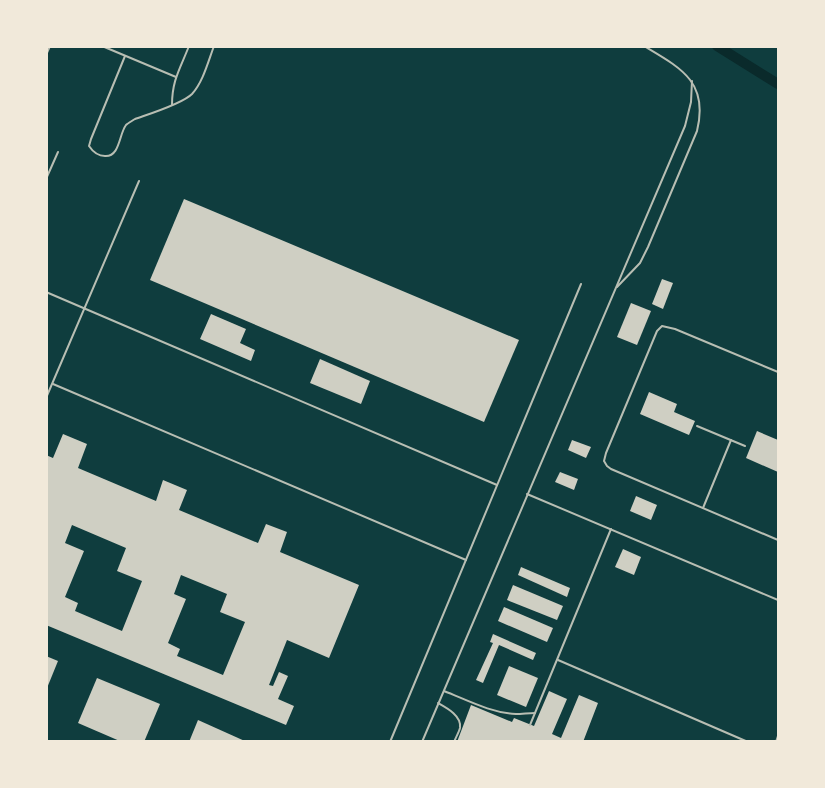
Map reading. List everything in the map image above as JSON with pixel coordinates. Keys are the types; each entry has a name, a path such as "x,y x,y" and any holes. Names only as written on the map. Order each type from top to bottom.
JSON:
{"lane":[{"path":"46,55 50,46"},
{"path":"102,46 176,76"},
{"path":"172,105 172,90 176,76 189,46"},
{"path":"124,56 89,146 92,151 108,157 116,150 127,124 186,99 194,92 214,46"},
{"path":"615,289 640,263 648,247 697,131 700,111 692,81 677,67 644,46"},
{"path":"422,741 685,126 691,102 692,81"},
{"path":"46,179 58,152"},
{"path":"46,398 139,181"},
{"path":"390,741 581,284"},
{"path":"46,292 497,485"},
{"path":"778,372 669,326 662,326 657,331 604,461 610,469 778,540"},
{"path":"53,384 466,560"},
{"path":"697,426 745,446"},
{"path":"703,508 730,440"},
{"path":"527,494 778,600"},
{"path":"530,725 611,529"},
{"path":"557,660 748,741"},
{"path":"444,691 497,711 514,714 535,713"},
{"path":"438,703 449,710 460,722 460,728 454,741"},
{"path":"776,741 778,736"}],"building":[{"path":"184,199 519,340 484,422 150,280"},
{"path":"662,279 673,283 663,309 652,304"},
{"path":"631,303 651,311 637,345 617,337"},
{"path":"211,314 246,329 240,343 255,350 251,361 200,339"},
{"path":"320,359 370,381 361,404 310,383"},
{"path":"649,392 677,404 674,412 695,421 689,435 640,414"},
{"path":"757,431 778,440 778,472 746,458"},
{"path":"63,434 87,444 78,468 156,501 163,480 187,490 179,510 258,543 266,524 287,532 280,552 359,585 329,658 287,640 269,685 273,686 279,672 288,676 278,699 294,706 286,725 46,625 46,455 53,458","holes":["72,525 126,548 117,571 142,581 122,631 75,611 78,603 65,597 84,551 65,543","181,575 227,594 220,612 245,622 223,675 177,656 180,649 168,643 186,599 174,594"]},
{"path":"572,440 591,447 586,458 568,450"},
{"path":"560,472 578,479 574,490 555,482"},
{"path":"636,496 657,505 651,520 630,511"},
{"path":"623,549 641,557 634,575 615,567"},
{"path":"521,567 570,588 567,597 518,575"},
{"path":"513,585 563,606 557,620 507,600"},
{"path":"504,607 553,628 547,642 498,621"},
{"path":"493,634 536,653 533,660 499,645 483,683 476,680 493,643 490,642"},
{"path":"46,656 58,661 47,688 46,688"},
{"path":"509,666 538,678 526,707 497,695"},
{"path":"97,678 160,704 144,742 122,742 78,723"},
{"path":"549,691 567,699 552,734 561,738 579,695 598,703 583,742 457,742 471,705 512,722 514,718 534,726"},
{"path":"198,720 247,742 189,742"}],"waterway":[{"path":"717,46 778,84"}]}
